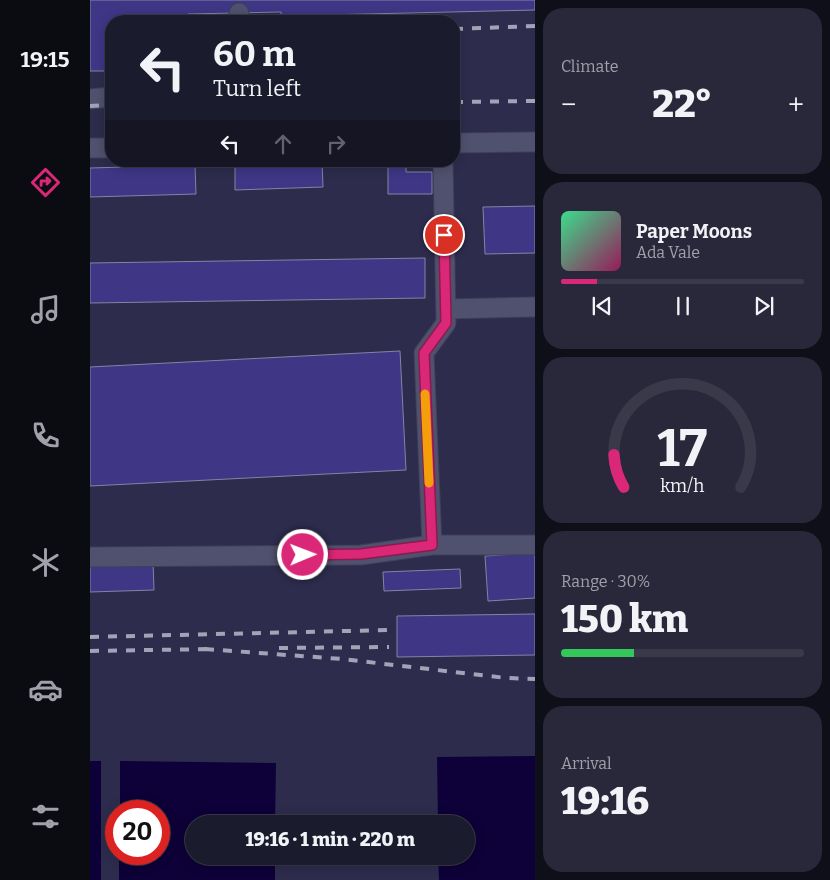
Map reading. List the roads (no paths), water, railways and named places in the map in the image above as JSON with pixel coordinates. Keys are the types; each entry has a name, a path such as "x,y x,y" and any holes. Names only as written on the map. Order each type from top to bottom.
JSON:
{"lane":[{"path":"90,100 105,98"},
{"path":"460,143 535,142"},
{"path":"90,148 105,148"},
{"path":"432,545 424,353 446,323 442,167"},
{"path":"446,308 535,307"},
{"path":"90,558 361,554 432,545 535,545"}],"railway":[{"path":"460,29 535,26"},
{"path":"460,102 535,101"},
{"path":"90,106 105,105"},
{"path":"90,637 390,630"},
{"path":"279,648 389,647"},
{"path":"205,649 342,659 506,678 535,679"},
{"path":"90,651 212,649"}]}
